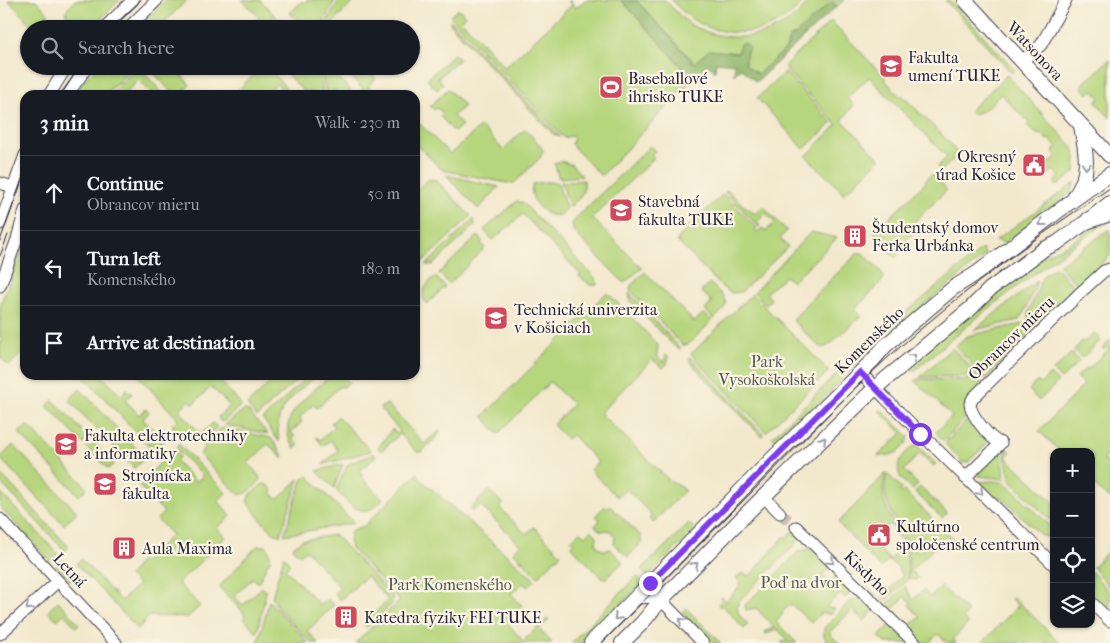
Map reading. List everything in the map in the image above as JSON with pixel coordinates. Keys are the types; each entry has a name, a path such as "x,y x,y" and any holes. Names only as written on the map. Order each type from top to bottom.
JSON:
{"main road":[{"path":"1089,220 1110,213"}],"street":[{"path":"112,20 133,0"},
{"path":"136,20 157,0"},
{"name":"Watsonova","path":"965,0 1110,156"},
{"path":"1022,62 1042,45 1066,0"},
{"path":"52,90 61,75"},
{"path":"71,90 81,75"},
{"path":"1069,203 1080,188 1086,174 1086,155 1080,125"},
{"path":"0,224 20,168"},
{"name":"Komenského","path":"591,643 885,346 953,288 977,273 1110,174"},
{"path":"0,183 13,187"},
{"path":"622,643 661,600 875,388 970,309 990,289 1044,249 1057,243 1110,203"},
{"path":"0,286 20,228"},
{"name":"Obrancov mieru","path":"965,478 1001,443 995,441 972,413 970,404 973,398 1081,292 1109,269"},
{"path":"860,372 920,434 1050,561"},
{"path":"764,497 780,513"},
{"name":"Letná","path":"0,520 116,643"},
{"name":"Kisdyho","path":"796,527 915,643"},
{"path":"0,634 58,581"},
{"path":"636,598 655,597 661,600 703,643"},
{"path":"1095,606 1110,621"}],"green space":[{"path":"8,0 36,0 48,13 46,20 27,20"},
{"path":"75,0 120,0 99,20 67,20 66,11"},
{"path":"166,0 187,0 166,20 145,20"},
{"path":"242,0 260,0 279,20 257,20 259,17"},
{"path":"307,0 335,0 325,20 297,20 290,13 302,1 304,3"},
{"path":"339,0 356,0 336,20 328,20"},
{"name":"Baseballové ihrisko TUKE","path":"572,0 571,2 576,8 585,0 621,0 693,79 601,176 571,144 574,138 570,136 564,138 450,16 457,10 460,10 465,16 461,20 505,67 572,5 569,2"},
{"path":"621,0 636,0 694,63 709,50 738,53 740,44 747,44 749,47 745,63 758,74 786,49 789,38 795,35 830,3 834,3 837,6 756,82 741,68 734,75 735,64 716,62 715,72 707,64 693,79"},
{"path":"636,0 665,0 690,24 722,36 738,37 771,31 799,13 810,0 844,0 793,36 788,41 786,49 758,74 745,62 748,51 738,53 724,52 695,63"},
{"path":"672,0 805,0 794,12 781,21 752,31 737,32 721,31 706,26 689,17"},
{"path":"945,0 950,0 1015,70 1012,73"},
{"path":"450,20 560,137 553,134 451,25"},
{"path":"831,21 886,79 900,97 902,95 951,144 958,155 941,171 937,167 947,157 869,77 847,98 854,105 842,120 880,159 844,194 806,156 837,125 788,72 785,65"},
{"path":"454,54 459,59 438,78 443,84 437,90 427,79"},
{"path":"1110,59 1110,118 1096,102 1100,98 1093,90 1088,94 1081,86"},
{"path":"785,72 832,123 804,149 757,98"},
{"path":"89,75 125,75 109,90 78,90"},
{"path":"130,75 146,75 160,90 148,90 139,80 128,90 114,90"},
{"path":"156,75 182,75 190,85 184,90 169,90"},
{"path":"253,75 275,75 287,89 282,90 276,84 270,90 238,90"},
{"path":"288,75 320,75 322,90 302,90"},
{"path":"323,75 336,75 350,90 333,90 325,90"},
{"path":"349,75 373,75 376,78 368,86 371,90 363,90"},
{"path":"1007,75 1073,148 1076,158 1075,172 1057,186 1054,183 1060,177 1053,170 1047,176 1042,170 1057,156 1053,151 1057,147 1049,139 1047,140 1040,133 1038,135 1029,128 1027,125 1029,123 1001,94 983,111 973,114 969,111"},
{"path":"448,89 464,106 453,116 462,125 454,132 440,116 443,113 437,108 434,110 430,106"},
{"path":"420,124 450,154 481,126 503,150 525,129 543,151 540,158 514,183 442,170 420,148"},
{"path":"650,146 655,151 651,155 654,158 592,218 642,268 624,283 574,232 572,224"},
{"path":"561,161 572,165 582,176 559,178 554,163"},
{"path":"932,174 947,190 914,222 919,227 898,248 901,252 895,258 876,239 875,232"},
{"path":"446,175 499,187 478,209"},
{"path":"428,180 436,180 471,216 420,264 420,187"},
{"path":"584,180 583,192 570,207 561,182"},
{"path":"556,182 558,184 566,208 562,214 556,216 543,211 534,199 532,192 533,184"},
{"path":"1076,182 1071,192 1004,243 996,240"},
{"path":"727,190 755,214 763,206 787,231 780,238 788,247 741,292 732,293 723,288 677,241 723,194 757,228 755,230 757,232 762,228 766,231 775,223 766,213 757,222 759,227 725,192"},
{"path":"517,201 523,203 596,279 597,285 590,285 579,276 581,275 523,214 493,240 484,230"},
{"path":"474,219 475,225 433,265 426,265"},
{"path":"1110,220 1059,255 1009,293 913,372 907,366 973,310 1047,254 1067,245 1103,221"},
{"path":"1110,229 1110,256 1077,285 1059,265"},
{"path":"811,232 837,238 792,282 785,276 766,293 771,299 766,305 754,292"},
{"path":"478,236 485,248 449,284 439,273"},
{"path":"982,249 986,255 883,340 879,335"},
{"path":"858,253 863,253 883,274 883,280 855,309 861,316 829,345 823,348 794,322 794,319 806,304"},
{"path":"20,255 20,355 9,366 0,357 0,343 2,342 0,337 0,305"},
{"path":"1056,267 1075,288 1035,329 1028,321 1028,313 1043,276"},
{"path":"645,272 694,322 704,313 712,321 688,345 682,345 630,290 631,285"},
{"path":"435,276 445,287 427,304 424,300 423,292"},
{"path":"1037,281 1023,315 1019,320 974,330"},
{"path":"710,283 723,296 726,304 714,319 705,310 712,302 701,291"},
{"path":"608,293 658,345 657,356 664,363 666,354 669,357 667,364 663,368 652,359 600,413 671,482 685,490 653,523 649,519 652,515 626,489 617,497 590,470 598,462 572,435 567,439 553,425 573,404 550,382 498,434 483,416"},
{"path":"629,293 681,349 674,346 630,301"},
{"name":"Park Vysokoškolská","path":"752,294 829,371 766,432 691,354"},
{"path":"1022,324 1032,331 986,379 955,346 967,336"},
{"path":"1094,333 1101,340 1082,358 1074,350 1082,341 1084,342"},
{"path":"874,340 879,345 848,374 842,368"},
{"path":"1110,340 1110,453 1103,459 1110,467 1108,475 1110,477 1110,497 1108,498 1095,486 1095,448 1057,448 1039,431 1084,385 1077,377 1109,349 1107,347 1104,350 1102,348"},
{"path":"952,348 979,376 920,377"},
{"path":"1071,353 1080,361 1061,379 1053,371"},
{"path":"690,357 764,435 762,437 690,362"},
{"path":"837,374 842,380 779,443 772,437"},
{"path":"1050,374 1058,382 1039,401 1029,390 1037,381 1041,384"},
{"path":"918,379 977,380 982,383 966,417 943,441 936,432 952,416 915,381"},
{"path":"87,380 106,380 121,396 127,389 132,394 125,400 139,415 146,409 149,412 143,419 157,434 164,428 166,430 160,436 164,441 154,451"},
{"path":"142,380 219,380 240,403 240,406 223,422 220,421 218,417 230,406 211,387 193,404 190,400 179,410 201,434 213,423 217,427 204,437 182,436 172,425 178,419"},
{"path":"273,380 297,380 257,417 247,405"},
{"path":"304,380 311,380 288,402 280,415 278,422 279,442 263,419"},
{"path":"325,380 347,380 349,382 344,387 338,388 317,408 313,405 299,418 302,422 291,432 295,437 293,439 299,445 295,448 289,437 288,427 291,417 305,398"},
{"path":"80,389 145,458 134,468 69,400"},
{"path":"53,400 114,464 108,469 47,406"},
{"path":"387,404 424,444 439,431 441,433 420,453 400,434 381,451 378,448 392,429 397,434 400,431 380,408"},
{"path":"247,410 268,434 225,425 242,411"},
{"path":"882,410 909,437 901,450 888,455 878,456 902,433 879,411"},
{"path":"338,417 371,451 322,465 338,450 330,440 323,446 316,437 320,440 334,427 331,423"},
{"path":"969,418 987,439 988,443 968,462 963,463 945,443"},
{"path":"28,425 87,488 79,496 19,433"},
{"path":"222,428 271,438 284,457 268,444 248,463 260,480 245,494 238,494 200,455 208,439"},
{"path":"179,444 226,493 218,501 231,516 217,528 226,537 178,583 200,606 188,617 149,616 138,629 76,564 81,559 121,601 138,585 129,576 141,560 144,562 172,535 157,519 164,512 138,485 174,450 180,456 176,461 196,482 203,476 176,448"},
{"path":"13,445 77,512 64,525 0,458"},
{"path":"917,445 936,464 934,466 920,453 904,470 918,485 913,490 902,479 898,468 899,463 908,450"},
{"path":"1002,450 1005,479 979,476 977,473"},
{"path":"1005,450 1011,451 1006,457"},
{"path":"374,454 376,456 359,472 363,475 361,477 383,499 370,510 358,509 352,506 336,490 348,464"},
{"path":"1006,457 1050,499 1050,520 1013,483"},
{"path":"343,464 334,488 317,471"},
{"path":"0,473 69,547 65,551 0,482"},
{"name":"Park Komenského","path":"418,473 418,477 535,580 528,587 523,583 511,594 522,606 506,622 525,643 355,643 400,601 351,548 349,541 352,530 364,526"},
{"path":"886,473 883,484 885,503 904,544 892,530 894,527 889,525 885,528 879,523 877,525 879,527 870,539 890,560 905,545 908,579 881,605 866,590 868,587 880,599 903,575 898,570 899,568 888,560 881,568 838,523"},
{"path":"887,474 902,488 900,491 902,493 904,491 942,528 943,532 945,530 956,541 953,543 946,536 911,571 918,578 916,580 909,579 907,544 887,503 885,485"},
{"path":"307,475 354,523 284,535 302,480"},
{"path":"299,479 280,536 266,525 247,501 250,495 263,484 268,485 273,491 271,493 278,499"},
{"path":"992,481 1008,485 1050,525 1050,537 1042,536 1002,498 993,499 977,482"},
{"path":"920,487 947,513 942,518 915,492"},
{"path":"489,490 503,504 500,508 526,534 534,527 561,554 538,577 513,552 520,545 480,505 472,512 470,509"},
{"path":"0,492 58,554 50,561 0,507"},
{"path":"605,506 607,509 610,506 642,537 640,539 642,542 628,557 614,544 615,538 612,532 607,530 601,531 595,526 600,520 596,515"},
{"path":"689,523 695,529 648,577 641,570"},
{"path":"591,530 597,536 596,543 600,549 610,549 623,562 605,579 571,546 574,543 571,540 580,532 585,536"},
{"path":"792,531 800,537 793,547 739,601 738,611 748,624 744,629 722,605 720,607 718,604 722,600 720,598 722,597 726,601 740,586 740,582 736,578 742,573 750,576 784,537 786,538"},
{"path":"335,535 392,596 392,604 367,627 363,624 388,600 367,576 340,600 334,593 340,587 306,550 300,555 292,548 302,540"},
{"path":"257,546 267,546 271,559 258,583 253,578 234,596 243,605 262,587 266,592 257,633 245,620 244,613 219,587"},
{"name":"Poď na dvor","path":"812,549 831,567 822,575 830,582 838,574 848,585 849,594 847,597 838,595 826,607 835,609 830,614 821,613 811,623 791,604 782,612 783,614 776,622 797,643 781,643 787,639 777,629 767,634 764,632 774,627 756,608 746,610 745,605 799,551"},
{"path":"1110,551 1110,588 1095,569 1095,565"},
{"path":"284,556 290,564 285,569 320,605 328,599 334,605 307,631 318,643 311,643 278,608 272,597"},
{"path":"63,559 83,580 74,581 65,576 56,566"},
{"path":"637,576 642,583 583,643 571,643"},
{"path":"1095,576 1110,593 1110,611 1107,611 1095,599"},
{"path":"905,586 913,600 923,590 931,597 941,586 968,612 963,618 968,624 953,639 956,643 947,643 938,634 929,643 921,643 906,629 918,618 921,618 909,605 911,603 905,597 889,612 884,607"},
{"path":"1013,597 1028,611 1028,615 1030,613 1060,643 982,643 1018,606 1011,599"},
{"path":"860,598 874,610 864,621 852,610 829,633 839,643 828,643 824,636 824,628 850,601"},
{"path":"58,601 79,624 76,627 64,614 57,620 48,611"},
{"path":"269,601 308,643 258,643"},
{"path":"686,608 721,643 712,643 682,612"},
{"path":"548,618 549,620 539,629 552,643 525,643 527,641 525,639"},
{"path":"890,625 908,643 885,643 879,637"}],"tunnel":[{"path":"780,513 796,527"}],"tram line":[{"path":"120,20 141,0"},
{"path":"64,90 74,75"},
{"path":"0,241 20,185"},
{"path":"602,643 856,387 916,333 1011,257 1110,188"},
{"path":"0,256 8,235"}],"place":[{"name":"Fakulta umení TUKE","path":"891,66"},
{"name":"Baseballové ihrisko TUKE","path":"611,87"},
{"name":"Okresný úrad Košice","path":"1034,165"},
{"name":"Stavebná fakulta TUKE","path":"621,210"},
{"name":"Študentský domov Ferka Urbánka","path":"855,236"},
{"name":"Technická univerzita v Košiciach","path":"496,318"},
{"name":"Fakulta elektrotechniky a informatiky","path":"66,444"},
{"name":"Strojnícka fakulta","path":"105,484"},
{"name":"Kultúrno spoločenské centrum","path":"879,535"},
{"name":"Aula Maxima","path":"124,548"},
{"name":"Katedra fyziky FEI TUKE","path":"346,617"}],"route":[{"path":"650,583 860,372 920,434"}]}
